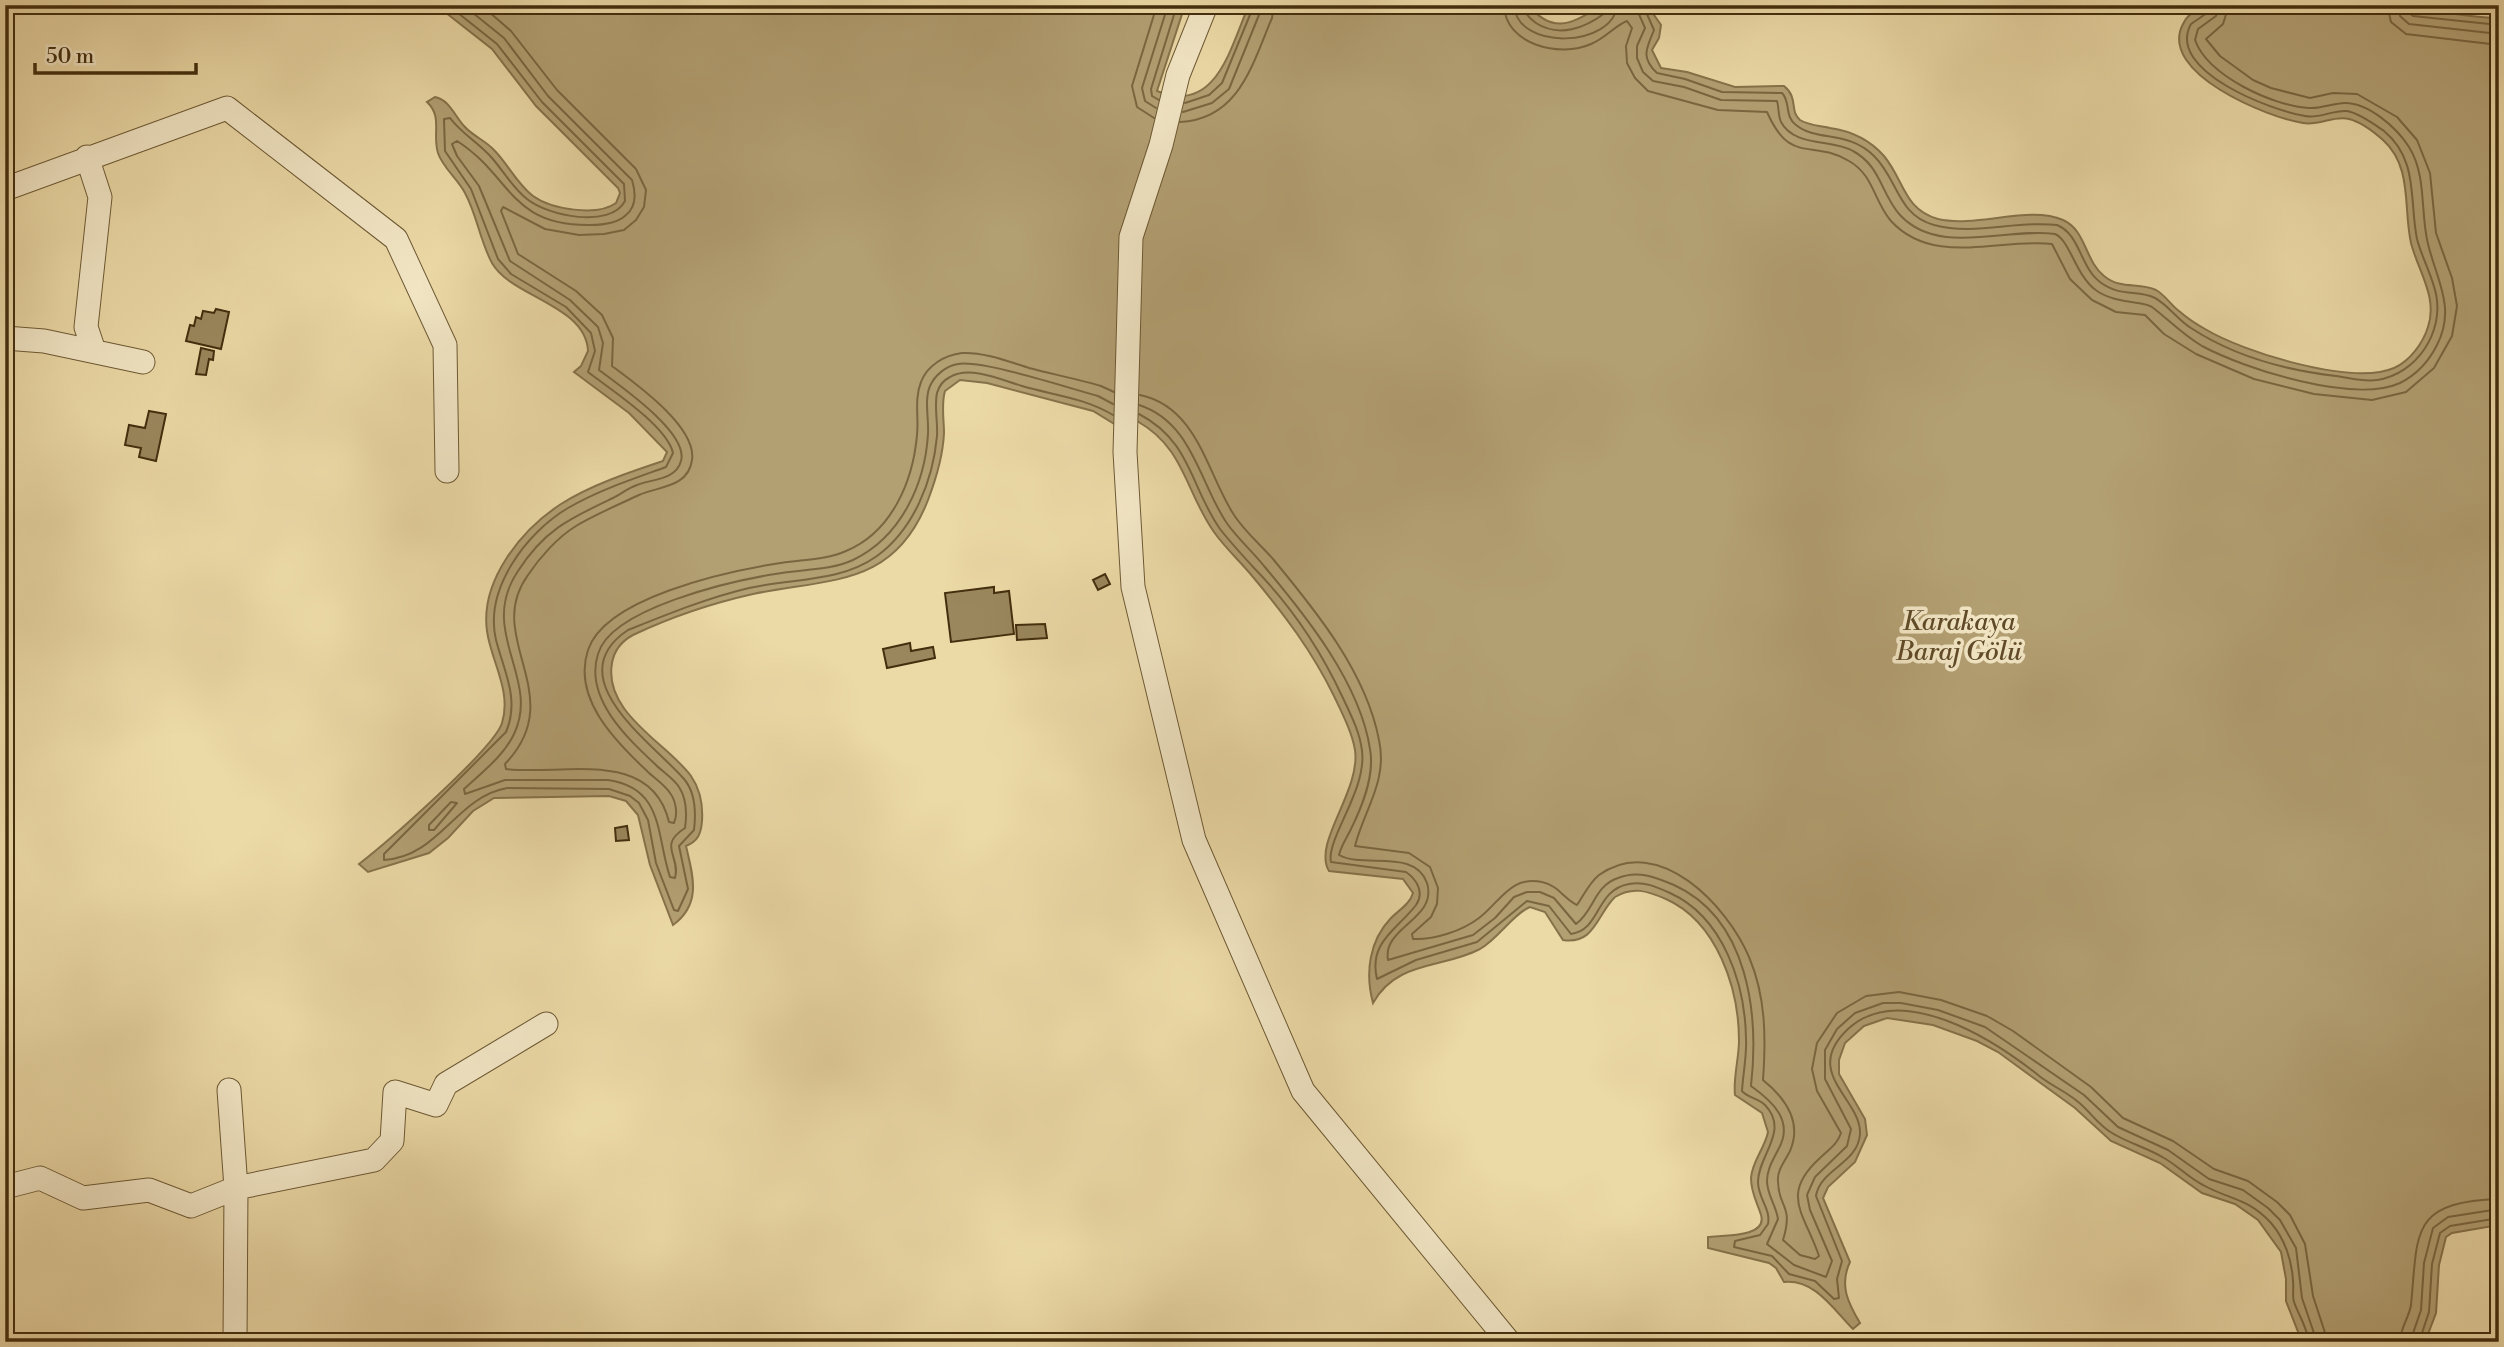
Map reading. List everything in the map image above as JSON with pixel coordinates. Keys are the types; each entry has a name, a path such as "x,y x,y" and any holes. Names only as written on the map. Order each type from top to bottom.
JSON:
{"street":[{"path":"1206,5 1178,75 1161,145 1131,237 1125,452 1133,587 1194,840 1303,1091 1508,1342"},
{"path":"5,189 227,108 396,239 445,345 447,471"},
{"path":"87,157 100,197 86,327 94,351"},
{"path":"5,338 44,341 143,362"},
{"path":"5,1187 40,1178 83,1198 149,1190 191,1206 236,1188 374,1160 392,1141 395,1092 436,1105 446,1084 546,1024"},
{"path":"229,1090 236,1188 235,1342"}],"water":[{"name":"Karakaya Baraj Gölü","path":"1618,3 1647,5 1661,25 1659,38 1652,50 1661,68 1687,72 1735,87 1784,86 1791,95 1795,113 1800,120 1853,134 1879,150 1891,165 1911,201 1927,215 1953,221 2019,215 2049,216 2063,220 2076,231 2098,270 2110,280 2156,290 2195,323 2245,347 2298,364 2352,373 2375,372 2400,365 2415,351 2428,327 2431,305 2411,243 2405,188 2399,163 2383,140 2354,120 2338,118 2303,123 2266,112 2220,90 2201,76 2186,59 2179,42 2183,24 2192,13 2205,8 2315,5 2383,6 2499,18 2499,1225 2452,1233 2446,1237 2439,1265 2436,1313 2425,1342 2302,1342 2286,1301 2286,1279 2281,1252 2258,1220 2235,1204 2202,1193 2160,1163 2111,1141 2075,1108 1998,1052 1977,1041 1933,1025 1887,1018 1864,1026 1845,1043 1839,1060 1839,1074 1865,1119 1867,1135 1855,1162 1828,1187 1823,1198 1850,1262 1845,1278 1846,1294 1860,1323 1853,1329 1823,1297 1805,1285 1784,1282 1776,1268 1769,1263 1708,1248 1708,1237 1742,1234 1758,1228 1761,1215 1751,1178 1768,1132 1762,1113 1735,1095 1739,1041 1735,1000 1722,959 1699,923 1666,899 1634,891 1615,897 1594,927 1582,938 1563,940 1545,912 1530,907 1480,949 1407,972 1383,989 1373,1003 1369,969 1374,947 1384,927 1407,904 1413,893 1403,879 1329,871 1325,859 1327,846 1351,782 1355,750 1343,716 1316,664 1276,605 1214,532 1175,457 1153,432 1137,421 1116,425 1093,411 987,383 960,380 945,391 942,450 928,500 914,529 897,550 878,564 833,580 753,594 692,611 633,635 617,650 612,663 612,681 617,697 639,726 691,776 700,798 701,830 696,839 686,846 693,879 692,899 682,917 673,925 650,865 638,815 626,801 609,796 494,798 473,811 448,838 429,853 368,872 359,864 460,774 495,736 502,723 503,688 489,642 487,612 490,594 506,558 532,528 561,504 624,474 663,461 667,452 629,413 574,372 581,366 588,351 584,335 575,323 562,312 501,275 492,263 465,193 438,153 435,114 427,102 435,97 445,102 461,123 494,150 527,191 541,201 574,210 598,210 616,203 620,193 618,188 536,106 492,49 436,5 1185,5 1157,91 1177,96 1194,94 1208,85 1219,72 1249,5 1528,5 1547,21 1565,23 1602,6"}],"building":[{"path":"216,309 229,312 221,349 186,341 190,325 194,326 196,317 201,319 203,311 214,313"},
{"path":"201,348 214,351 213,360 209,359 206,375 196,374"},
{"path":"149,411 166,414 156,461 139,457 141,448 125,445 129,425 145,428"},
{"path":"1105,574 1110,584 1098,590 1093,580"},
{"path":"994,587 994,593 1009,591 1014,634 951,642 945,593"},
{"path":"1045,624 1047,638 1017,640 1016,625"},
{"path":"910,643 911,651 933,647 935,658 887,668 883,649"},
{"path":"627,826 629,840 616,841 615,828"}]}
